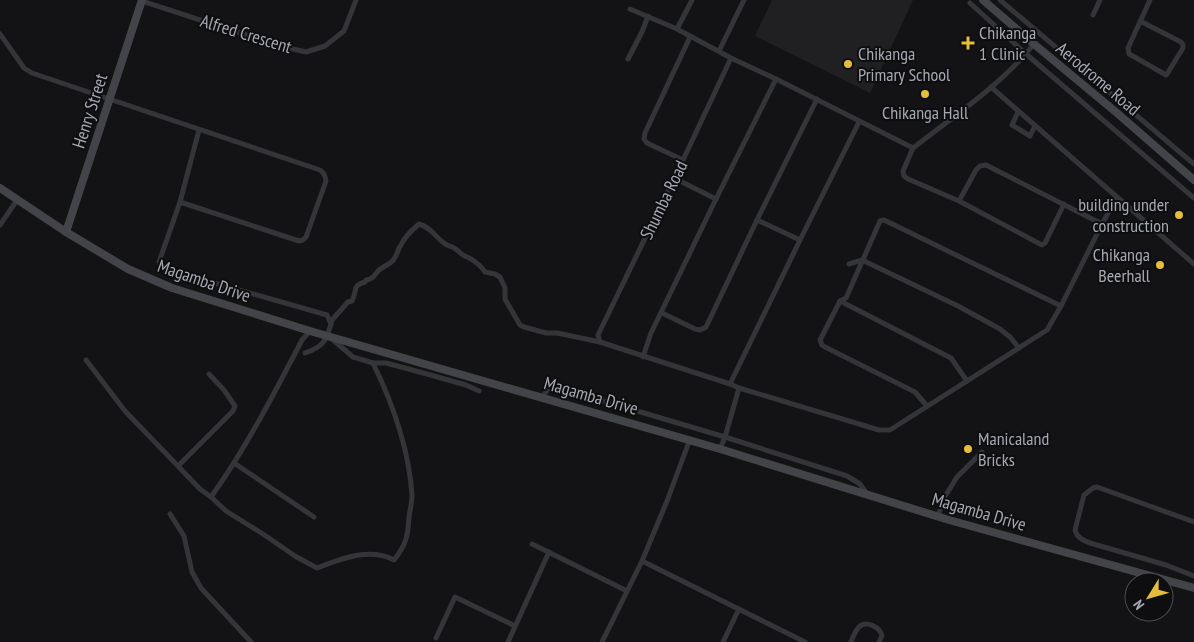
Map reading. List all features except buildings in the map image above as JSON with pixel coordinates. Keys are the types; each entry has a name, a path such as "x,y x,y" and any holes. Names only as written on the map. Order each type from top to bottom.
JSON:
{"street":[{"name":"Alfred Crescent","path":"142,1 280,46 306,52 325,46 344,31 356,0"},
{"path":"677,29 692,0"},
{"path":"719,51 744,0"},
{"name":"Aerodrome Road","path":"983,0 1194,180"},
{"path":"1000,0 1194,164"},
{"path":"1093,15 1100,0"},
{"path":"1140,21 1181,42 1183,45 1166,75 1129,54 1128,48 1140,21 1150,0"},
{"name":"Henry Street","path":"66,232 142,1"},
{"path":"970,3 1026,54 1194,198"},
{"path":"630,9 677,29 731,58 913,148"},
{"path":"628,59 648,16"},
{"path":"0,34 24,68 32,73 320,170 324,173 326,180 306,237 299,242 180,202"},
{"path":"684,160 647,143 644,139 644,133 690,37"},
{"path":"1034,44 991,88 913,148 903,171 904,176 908,179 959,202 1042,245 1064,204"},
{"name":"Shumba Road","path":"600,342 598,335 684,160 731,58"},
{"path":"643,356 651,333 776,79"},
{"path":"991,88 1194,264"},
{"path":"662,313 694,329 700,330 706,327 816,99"},
{"path":"1018,112 1012,125 1030,136 1035,126"},
{"path":"730,384 859,122"},
{"path":"199,130 180,202 159,262 162,268 328,315 331,324"},
{"path":"959,202 976,170 980,166 986,165 1102,224"},
{"path":"674,178 716,199"},
{"name":"Magamba Drive","path":"0,188 66,232 128,269 172,288 310,331 720,448 938,516 1194,588"},
{"path":"305,353 320,347 325,342 332,320 348,302 352,301 356,286 366,280 371,280 379,270 389,264 394,259 403,240 419,224 429,228 444,244 474,260 485,272 500,277 505,288 505,299 520,325 546,333 556,333 600,342 739,388 879,430 890,430 1047,330 1117,196"},
{"path":"0,225 17,200"},
{"path":"756,220 800,240"},
{"path":"927,406 915,392 822,345 820,340 840,301 846,298 877,225 880,222 884,220 1061,306"},
{"path":"849,264 862,260 958,306 1000,329 1019,348"},
{"path":"840,301 951,358 967,381"},
{"path":"210,497 234,463 266,410 302,340 310,331"},
{"path":"328,336 353,357 372,363 386,363 409,369 466,385 479,391"},
{"path":"86,360 125,411 200,489 226,511 295,556 317,568 347,557 370,554 386,556 394,560 401,551 408,536 412,496 408,461 384,386 372,363"},
{"path":"178,466 233,411 235,406 224,390 209,374"},
{"path":"542,397 553,386 725,437 847,476 860,484 868,494"},
{"path":"720,448 739,388"},
{"path":"602,642 642,561 668,501 690,440"},
{"path":"938,516 944,498 957,477 982,452"},
{"path":"234,463 314,516"},
{"path":"1194,522 1097,487 1084,495 1075,530 1079,538 1090,543 1166,565 1194,576"},
{"path":"170,514 184,536 192,572 201,588 251,642"},
{"path":"532,544 627,591"},
{"path":"508,642 548,552"},
{"path":"642,561 805,642"},
{"path":"436,638 455,598 515,626"},
{"path":"723,642 739,610"},
{"path":"851,642 858,628 865,624 880,630 882,636 879,642"}],"shaded area":[{"name":"Chikanga Primary School","path":"772,0 913,0 870,93 755,36"}],"place":[{"name":"Chikanga 1 Clinic","path":"968,43"},
{"name":"Chikanga Primary School","path":"848,64"},
{"name":"Chikanga Hall","path":"925,94"},
{"name":"building under construction","path":"1179,215"},
{"name":"Chikanga Beerhall","path":"1160,265"},
{"name":"Manicaland Bricks","path":"968,449"}]}
